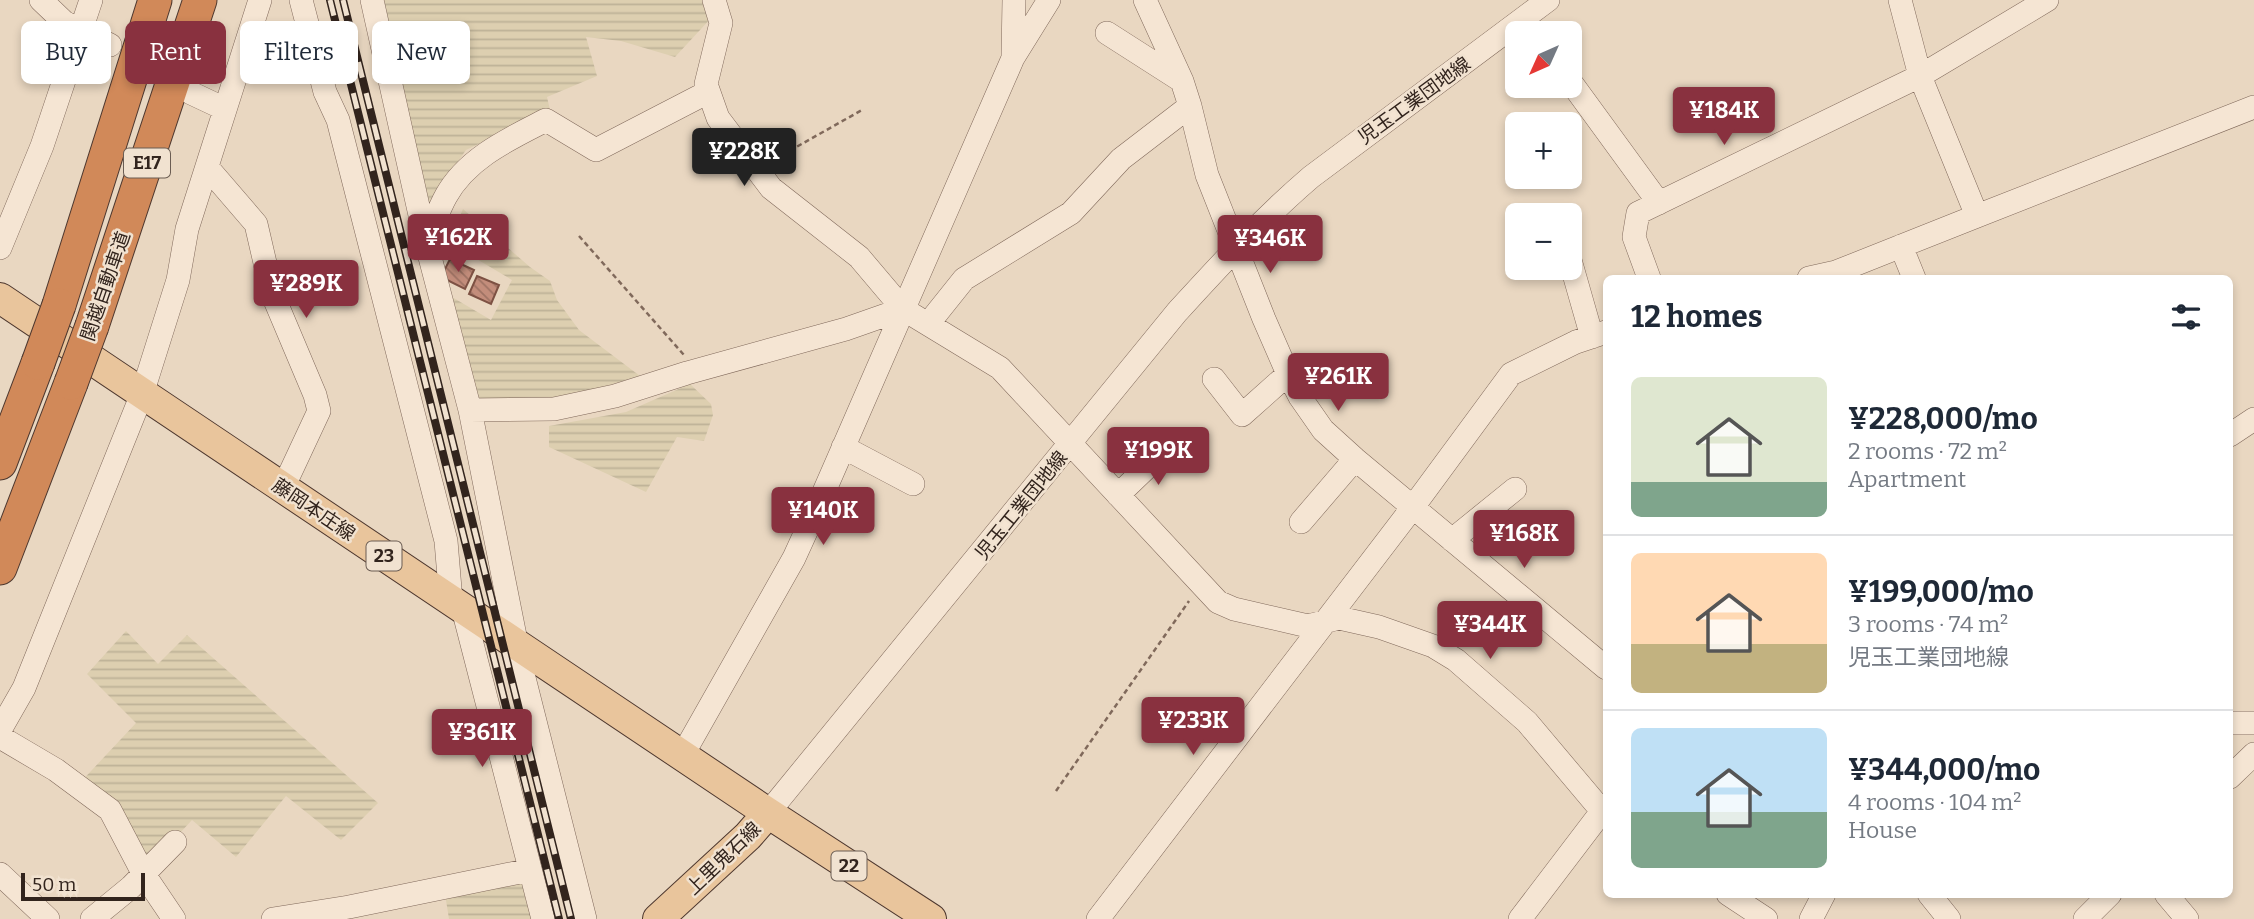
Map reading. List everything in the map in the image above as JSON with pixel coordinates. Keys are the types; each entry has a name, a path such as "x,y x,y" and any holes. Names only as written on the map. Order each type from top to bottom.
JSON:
{"highway":[{"name":"関越自動車道","path":"0,464 59,306 155,0"},
{"name":"関越自動車道","path":"0,568 92,326 200,0"}],"main road":[{"name":"藤岡本庄線","path":"0,298 768,813"},
{"name":"上里鬼石線","path":"658,919 748,836 768,813 931,919"}],"street":[{"path":"41,0 63,21"},
{"path":"85,21 91,0"},
{"path":"0,730 35,662 142,394 178,280 187,229 260,0"},
{"path":"301,0 325,92 338,120 446,541 457,605 542,919"},
{"path":"372,0 426,242 470,411 521,666 585,919"},
{"path":"713,0 721,23 706,84 708,92 718,118 771,188 859,257 903,309 1000,368 1218,602 1234,609 1308,626 1339,618 1379,627 1433,646 1456,660 1527,722 1603,807"},
{"path":"1013,58 1014,0"},
{"path":"682,755 794,558 1013,58 1049,0"},
{"path":"1144,0 1182,81 1207,175 1235,248 1300,397 1323,430 1355,459 1603,666"},
{"name":"児玉工業団地線","path":"1533,21 1548,0"},
{"path":"1900,0 1920,76 1977,216"},
{"path":"1648,275 1634,237 1638,213 1920,76 2047,0"},
{"path":"1107,33 1182,81"},
{"name":"児玉工業団地線","path":"768,813 1177,312 1235,248 1311,177 1505,43"},
{"path":"0,248 42,146 64,84"},
{"path":"426,242 446,196 464,170 502,142 546,120 596,150 708,92"},
{"path":"191,93 225,109"},
{"path":"1582,98 1658,203"},
{"path":"928,324 964,279 1071,213 1121,159 1190,106"},
{"path":"1823,275 2254,107"},
{"path":"206,167 256,224 272,293 319,411 283,488"},
{"path":"1902,246 1912,275"},
{"path":"1098,919 1413,507 1511,374 1576,342 1599,335 1578,280"},
{"path":"470,411 554,409 615,396 698,370 846,330 903,309"},
{"path":"1214,379 1242,415 1288,374"},
{"path":"2233,433 2254,419"},
{"path":"843,447 913,484"},
{"path":"1118,495 1168,447"},
{"path":"1301,522 1355,459"},
{"path":"1452,540 1515,489"},
{"path":"2233,723 2254,723"},
{"path":"0,737 56,770 110,810 143,873 174,919"},
{"path":"2233,774 2254,754"},
{"path":"1520,919 1603,809"},
{"path":"92,919 131,887 175,842"},
{"path":"273,919 320,915 530,870"},
{"path":"0,874 48,919"},
{"path":"1734,898 1766,919"},
{"path":"1811,919 1822,898"},
{"path":"1932,898 1949,919"},
{"path":"2085,919 2106,898"},
{"path":"2169,898 2187,919"}],"path":[{"path":"756,169 862,110"},
{"path":"579,236 698,370"},
{"path":"1056,791 1201,584"}],"shaded area":[{"path":"380,0 705,0 713,16 675,57 621,41 586,37 597,76 547,97 550,110 466,150 443,183 428,218 398,84 470,84 470,21 385,21"},
{"path":"463,209 550,281 557,300 579,330 640,376 572,396 478,401 452,297 491,320 512,280 448,242"},
{"path":"690,384 711,404 713,415 704,441 677,437 646,492 549,447 549,426 626,412"},
{"path":"126,631 158,664 187,635 378,803 341,840 286,796 236,857 192,820 143,873 110,810 77,786 136,723 87,674"},
{"path":"521,877 532,919 449,919 445,894"}],"building":[{"path":"450,259 474,270 465,289 441,277"},
{"path":"477,276 499,285 491,304 469,294"}],"railway":[{"path":"330,0 559,919"},
{"path":"343,0 571,919"}]}
